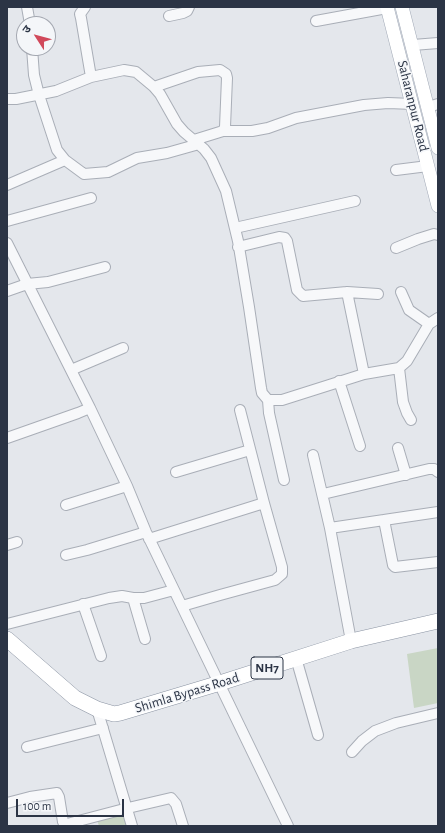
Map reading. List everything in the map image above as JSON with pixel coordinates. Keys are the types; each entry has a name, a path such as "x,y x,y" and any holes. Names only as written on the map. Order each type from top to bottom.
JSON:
{"highway":[{"name":"Shimla Bypass Road","path":"218,679 284,653 350,637 438,612"},
{"name":"Shimla Bypass Road","path":"97,709 296,658 350,637 438,621"},
{"path":"7,639 75,698 97,709"}],"main road":[{"name":"Saharanpur Road","path":"387,7 438,206"},
{"name":"Saharanpur Road","path":"402,7 412,45 433,106 438,148"}],"street":[{"path":"86,7 80,14 80,18 90,77"},
{"path":"169,16 183,13 187,11 189,7"},
{"path":"316,22 387,7"},
{"path":"412,45 438,43"},
{"path":"33,56 34,75 39,95 57,150 65,160 84,174 108,172 137,158 167,153 223,131 252,131 268,128 296,118 364,105 388,103 413,104"},
{"path":"7,99 39,95 56,91 90,77 130,70 136,72 154,87 160,94 177,124 211,158 221,178 235,228 261,388 262,393 268,400 269,414 284,480"},
{"path":"154,87 198,72 220,70 227,78 223,131"},
{"path":"7,184 65,160"},
{"path":"396,170 428,166"},
{"path":"7,221 91,198"},
{"path":"235,228 355,201"},
{"path":"396,248 434,234 438,235"},
{"path":"238,247 282,237 287,242 297,290 303,296 347,292 378,294"},
{"path":"7,243 90,408 127,486 147,536 218,679 288,826"},
{"path":"7,291 27,284 48,282 104,267"},
{"path":"347,292 364,374"},
{"path":"401,292 409,310 429,324"},
{"path":"268,400 282,400 364,374 399,368 408,361 429,324 438,318"},
{"path":"71,370 123,348"},
{"path":"399,368 403,402 412,420"},
{"path":"339,381 360,446"},
{"path":"7,438 90,408"},
{"path":"182,606 220,594 275,580 281,576 282,567 240,410"},
{"path":"398,448 406,475"},
{"path":"176,472 250,450"},
{"path":"314,454 330,528 350,637"},
{"path":"322,494 429,469 434,469 438,472"},
{"path":"66,505 127,486"},
{"path":"66,555 147,536 264,503"},
{"path":"330,528 438,512"},
{"path":"384,520 393,565 396,567 438,562"},
{"path":"7,624 83,604 122,596 144,598 174,590"},
{"path":"133,598 145,639"},
{"path":"83,604 101,656"},
{"path":"296,658 318,735"},
{"path":"97,709 128,808 132,826"},
{"path":"352,752 362,741 375,731 396,723 438,713"},
{"path":"27,747 103,728"},
{"path":"7,803 30,797 57,793 63,822 65,823 95,821 128,808 171,798 176,804 183,826"}],"green space":[{"path":"438,648 438,703 414,708 407,654"},
{"path":"126,813 130,826 99,826 97,820"}]}
